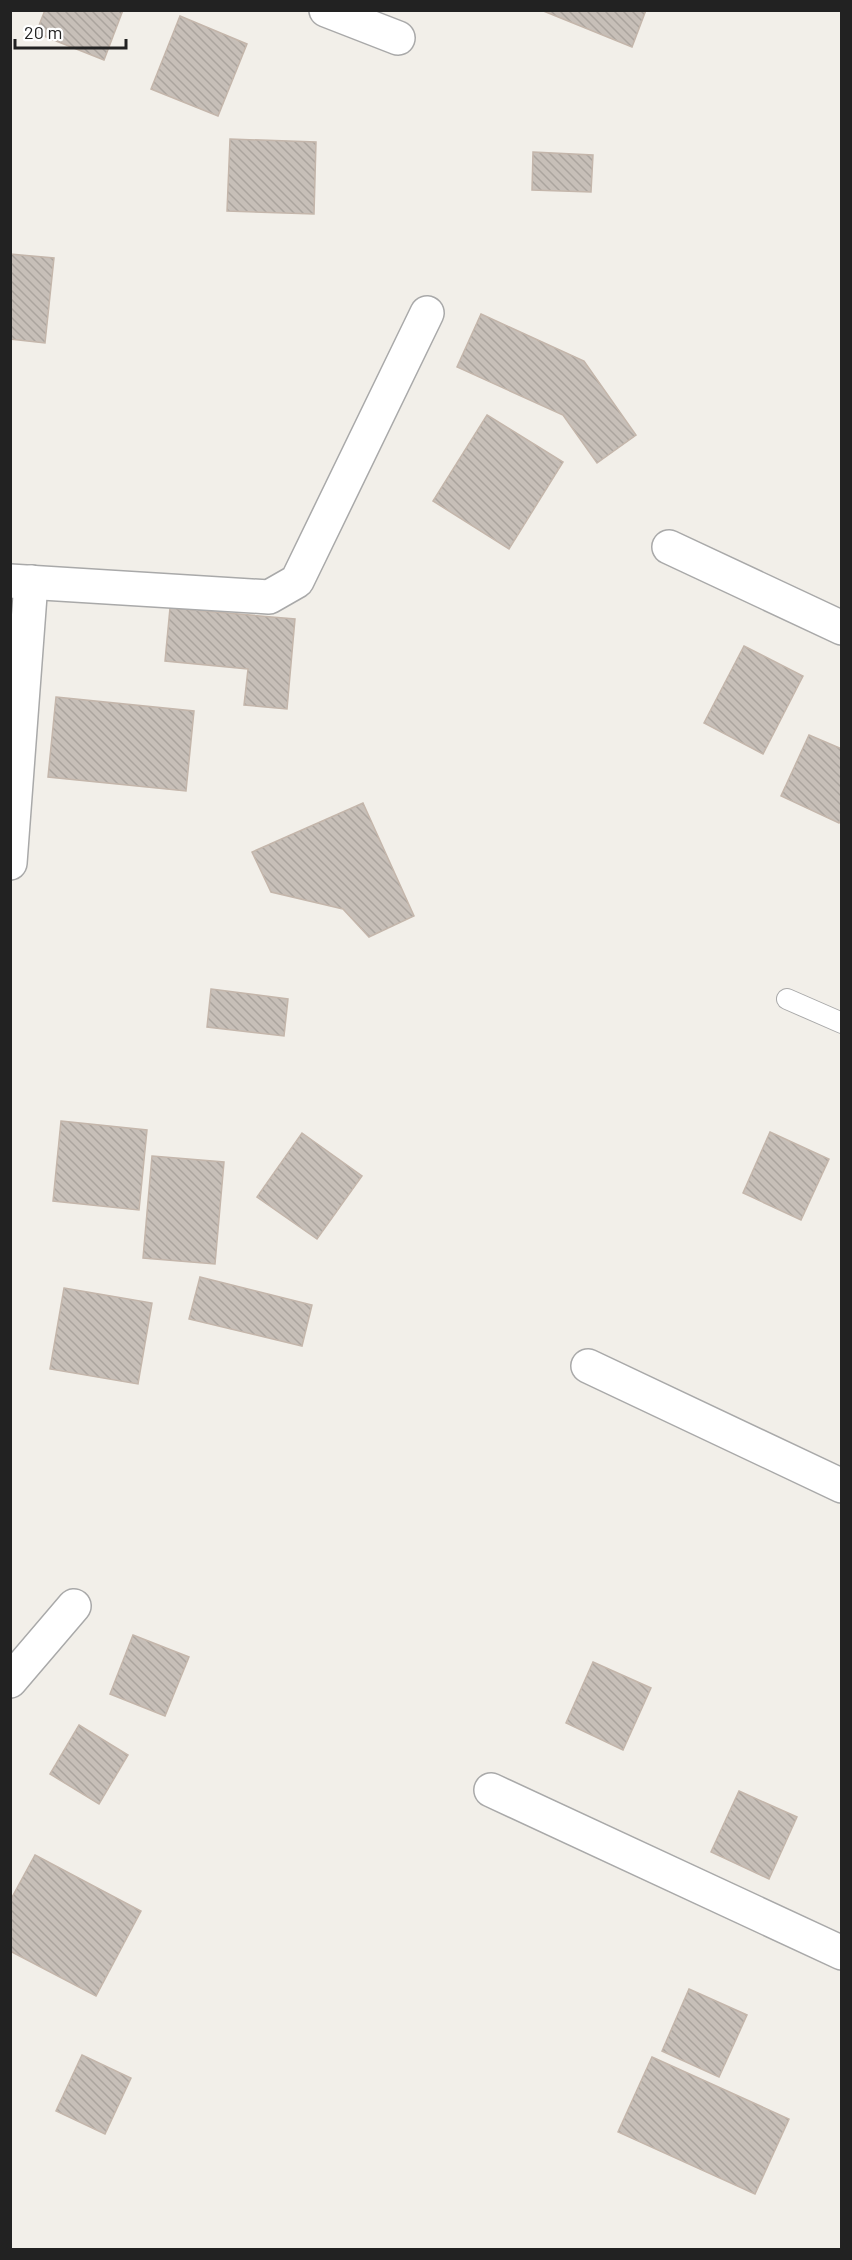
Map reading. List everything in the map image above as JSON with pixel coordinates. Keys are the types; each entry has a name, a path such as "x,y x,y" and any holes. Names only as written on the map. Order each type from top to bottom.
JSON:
{"street":[{"path":"326,10 398,38"},
{"path":"10,863 21,582 268,597 297,582 427,313"},
{"path":"669,547 842,628"},
{"path":"588,1366 842,1486"},
{"path":"10,1681 74,1606"},
{"path":"491,1790 842,1953"}],"lane":[{"path":"787,999 842,1023"}],"building":[{"path":"45,10 123,10 104,60 36,33"},
{"path":"541,10 646,10 632,47"},
{"path":"180,16 247,44 218,116 151,89"},
{"path":"230,139 316,142 314,214 227,211"},
{"path":"533,152 593,155 591,192 532,190"},
{"path":"10,254 54,258 45,343 10,339"},
{"path":"481,314 584,361 636,435 597,463 563,415 457,367"},
{"path":"487,415 563,462 509,549 433,501"},
{"path":"170,608 295,619 287,709 244,705 248,669 165,661"},
{"path":"744,646 803,676 763,754 704,723"},
{"path":"56,697 194,711 186,791 48,777"},
{"path":"809,735 842,749 842,818 839,823 781,796"},
{"path":"363,803 414,916 369,937 343,909 271,892 252,852"},
{"path":"211,989 288,999 284,1036 207,1027"},
{"path":"61,1121 147,1130 139,1210 53,1201"},
{"path":"770,1132 829,1159 801,1220 743,1193"},
{"path":"302,1133 362,1176 317,1239 257,1197"},
{"path":"152,1156 224,1162 215,1264 143,1258"},
{"path":"200,1277 312,1305 302,1346 189,1319"},
{"path":"64,1288 152,1303 138,1384 50,1369"},
{"path":"133,1635 189,1657 165,1716 110,1694"},
{"path":"593,1662 651,1688 623,1750 566,1723"},
{"path":"79,1725 128,1755 99,1804 50,1774"},
{"path":"739,1791 797,1817 769,1879 711,1852"},
{"path":"35,1855 141,1911 96,1996 10,1951 10,1901"},
{"path":"689,1989 747,2015 719,2077 662,2051"},
{"path":"82,2055 131,2078 105,2134 56,2111"},
{"path":"652,2057 789,2119 755,2194 618,2132"}]}
